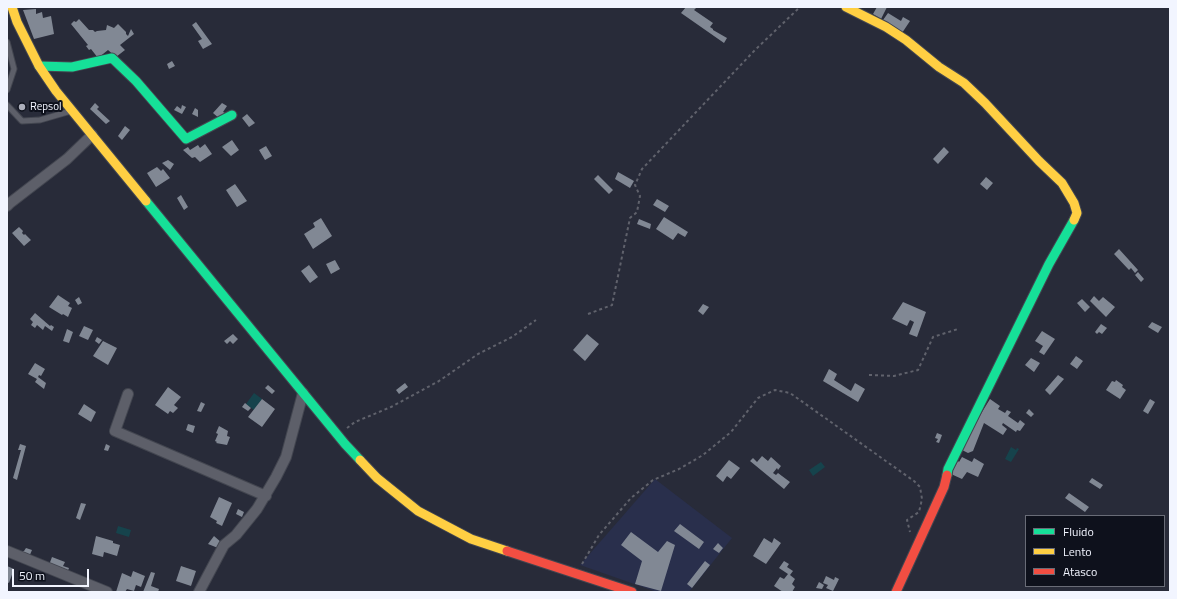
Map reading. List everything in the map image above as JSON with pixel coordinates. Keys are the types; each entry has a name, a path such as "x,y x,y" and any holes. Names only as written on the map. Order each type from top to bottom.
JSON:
{"street":[{"path":"12,7 17,22 39,66 56,91 303,393 377,478 418,511 471,539 632,592"},
{"path":"846,7 886,27 906,40 939,67 964,83 1062,184 1074,203 1077,213 1072,225 1049,264 948,469 944,487 896,592"},
{"path":"39,66 72,67 112,58 136,81 186,139 232,115"},
{"path":"7,206 67,159 92,135"},
{"path":"198,592 224,545 236,535 266,496 286,456 303,393"},
{"path":"128,394 115,431 266,496"},
{"path":"7,551 107,592"}],"lane":[{"path":"7,42 14,70 7,90"},
{"path":"7,105 22,121 40,120 72,111"}],"path":[{"path":"588,314 612,305 630,218 637,212 640,196 635,185 642,169 755,50 800,7"},
{"path":"338,435 355,422 391,407 439,381 478,354 512,337 536,320"},
{"path":"869,375 894,376 918,370 932,337 958,329"},
{"path":"576,573 600,535 631,498 653,480 679,469 703,455 731,432 758,398 775,390 790,393 914,481 920,487 922,499 919,512 907,520 915,551"}],"shaded area":[{"path":"254,393 262,399 254,410 246,404"},
{"path":"1011,447 1016,450 1017,448 1019,449 1011,462 1005,459"},
{"path":"821,462 825,467 813,476 809,470"},
{"path":"655,479 732,538 689,592 657,592 580,565"},
{"path":"118,526 131,530 129,537 116,533"}],"building":[{"path":"686,7 697,7 694,10 713,23 710,27 727,38 724,43 681,13"},
{"path":"877,7 887,7 881,19 873,14"},
{"path":"36,9 36,14 42,12 43,18 51,16 54,34 34,39 23,10"},
{"path":"888,13 901,21 903,17 910,21 902,33 883,20"},
{"path":"79,19 89,30 93,30 95,32 106,30 107,25 114,28 118,24 128,36 131,29 134,34 120,45 125,50 116,57 108,50 98,58 91,49 89,50 86,46 88,45 71,24"},
{"path":"196,22 212,44 203,49 198,41 202,39 192,25"},
{"path":"172,61 175,66 169,69 167,64"},
{"path":"95,103 99,107 97,109 110,121 106,124 90,109"},
{"path":"222,103 227,106 223,112 225,113 220,119 213,113"},
{"path":"182,105 186,107 182,114 174,110 177,106 181,109"},
{"path":"195,108 198,110 198,117 192,114"},
{"path":"247,114 255,123 249,127 242,118"},
{"path":"125,126 130,130 122,140 118,136"},
{"path":"232,140 239,150 231,156 222,147"},
{"path":"205,144 212,154 200,162 195,157 192,158 183,150 188,147 190,150 198,145 200,148"},
{"path":"266,146 272,156 265,160 259,150"},
{"path":"944,147 949,152 938,164 933,159"},
{"path":"168,160 174,164 170,170 162,163"},
{"path":"157,167 161,171 163,169 170,178 156,187 147,173"},
{"path":"618,172 634,181 630,188 615,179"},
{"path":"598,175 613,190 609,194 594,179"},
{"path":"986,177 993,183 987,190 980,184"},
{"path":"235,184 247,201 237,207 226,190"},
{"path":"181,195 188,207 184,210 177,198"},
{"path":"657,199 669,206 665,212 653,205"},
{"path":"664,217 688,232 685,237 678,233 673,240 656,229"},
{"path":"321,218 332,236 313,249 304,234 315,227 313,223"},
{"path":"639,219 651,224 650,229 637,224"},
{"path":"19,227 23,231 22,233 31,240 24,246 12,233"},
{"path":"1119,249 1138,270 1135,273 1131,268 1129,270 1114,254"},
{"path":"335,260 340,269 331,274 326,264"},
{"path":"309,265 318,277 310,283 301,271"},
{"path":"1138,272 1144,279 1141,282 1135,275"},
{"path":"58,295 70,303 68,306 72,308 68,317 49,307"},
{"path":"1094,296 1099,301 1103,297 1115,307 1106,317 1090,301"},
{"path":"79,297 82,303 78,305 75,300"},
{"path":"1082,299 1090,307 1085,312 1077,303"},
{"path":"903,302 926,312 917,337 909,334 914,322 910,320 907,326 892,319"},
{"path":"703,304 709,307 703,315 698,311"},
{"path":"35,313 50,326 51,325 54,327 52,331 45,326 43,330 37,325 35,328 31,325 33,322 30,319"},
{"path":"1152,322 1162,327 1158,333 1148,327"},
{"path":"1101,324 1107,328 1102,334 1099,332 1097,334 1095,332"},
{"path":"84,326 93,330 88,340 79,336"},
{"path":"67,329 73,332 69,343 63,341"},
{"path":"1042,331 1055,339 1044,355 1039,352 1043,346 1035,341"},
{"path":"233,334 238,339 233,344 230,341 227,344 224,341"},
{"path":"587,334 599,344 585,361 573,350"},
{"path":"97,337 102,340 99,344 95,341"},
{"path":"103,341 117,348 108,365 93,356"},
{"path":"1076,356 1083,361 1077,369 1070,364"},
{"path":"1031,358 1040,363 1034,372 1025,365"},
{"path":"35,363 45,369 41,376 39,375 38,377 46,383 44,389 35,382 37,379 28,374"},
{"path":"829,369 837,374 834,380 851,391 855,383 865,389 858,402 823,381"},
{"path":"1058,375 1064,379 1050,395 1045,390"},
{"path":"1116,380 1123,385 1122,387 1126,390 1120,399 1106,390 1112,381 1115,382"},
{"path":"405,383 408,387 399,394 396,390"},
{"path":"268,385 275,391 272,394 265,388"},
{"path":"168,387 181,397 174,405 178,408 173,413 170,411 168,414 155,405"},
{"path":"262,399 275,409 262,427 248,417"},
{"path":"990,399 1000,406 998,409 1005,413 1007,410 1011,412 1008,416 1018,423 1020,420 1025,424 1020,431 1017,430 1016,432 1003,423 1002,425 1007,429 1003,435 984,423 973,451 968,453 962,450"},
{"path":"1150,399 1155,402 1148,414 1143,411"},
{"path":"201,402 205,404 201,412 197,411"},
{"path":"245,403 251,408 248,411 242,407"},
{"path":"84,404 96,412 91,422 78,414"},
{"path":"1029,409 1034,414 1031,417 1026,413"},
{"path":"188,424 195,426 193,433 186,430"},
{"path":"219,426 228,431 227,436 230,437 227,445 216,443 217,442 215,441"},
{"path":"937,433 942,435 939,443 936,442 938,439 935,438"},
{"path":"20,444 26,446 17,480 13,478 21,450 18,450"},
{"path":"106,444 110,446 108,451 104,450"},
{"path":"762,456 768,461 771,457 781,466 773,473 776,475 778,473 790,482 784,489 750,461 753,458 757,462"},
{"path":"962,457 972,462 974,458 984,464 978,477 967,472 962,479 951,474"},
{"path":"729,460 740,468 731,479 727,476 723,482 716,476"},
{"path":"1092,478 1103,485 1100,489 1089,482"},
{"path":"1069,493 1089,507 1085,512 1065,498"},
{"path":"219,497 232,503 222,526 210,517"},
{"path":"81,503 86,504 80,520 76,518"},
{"path":"238,509 244,512 242,517 236,514"},
{"path":"680,524 704,542 699,549 674,531"},
{"path":"631,532 658,552 667,541 675,545 661,591 635,584 642,561 621,545"},
{"path":"96,536 113,541 113,543 120,545 117,556 104,552 103,557 92,554"},
{"path":"214,536 222,543 218,548 208,544"},
{"path":"764,538 772,543 774,538 781,543 766,564 753,556"},
{"path":"718,543 723,548 719,553 713,549"},
{"path":"26,548 32,550 29,557 20,554"},
{"path":"52,557 65,562 63,566 69,568 67,573 49,565"},
{"path":"705,561 710,565 692,588 687,584"},
{"path":"784,561 789,564 787,567 793,571 790,575 795,579 792,584 795,587 792,592 783,592 774,586 780,577 784,579 788,574 779,568"},
{"path":"7,566 14,569 9,583 7,582"},
{"path":"181,566 196,571 191,586 176,581"},
{"path":"133,571 145,576 141,587 136,585 134,591 127,589 125,592 116,592 122,573 131,577"},
{"path":"151,572 155,573 151,586 159,589 158,592 143,592"},
{"path":"826,576 834,580 835,577 839,579 833,591 826,588 828,585 823,583"},
{"path":"819,582 824,585 822,589 816,588"}],"traffic: fast":[{"path":"39,66 72,67 112,58 136,81 186,139 232,115"},
{"path":"146,201 345,444 360,460"},
{"path":"947,475 948,469 1049,264 1074,220"}],"traffic: slow":[{"path":"12,7 17,22 39,66 56,91 146,201"},
{"path":"846,7 886,27 906,40 939,67 964,83 1062,183 1074,203 1077,213 1074,220"},
{"path":"360,460 377,478 418,511 471,539 507,551"}],"traffic: jam":[{"path":"896,592 944,487 947,475"},
{"path":"507,551 632,592"}],"place":[{"name":"Repsol","path":"22,107"}]}
